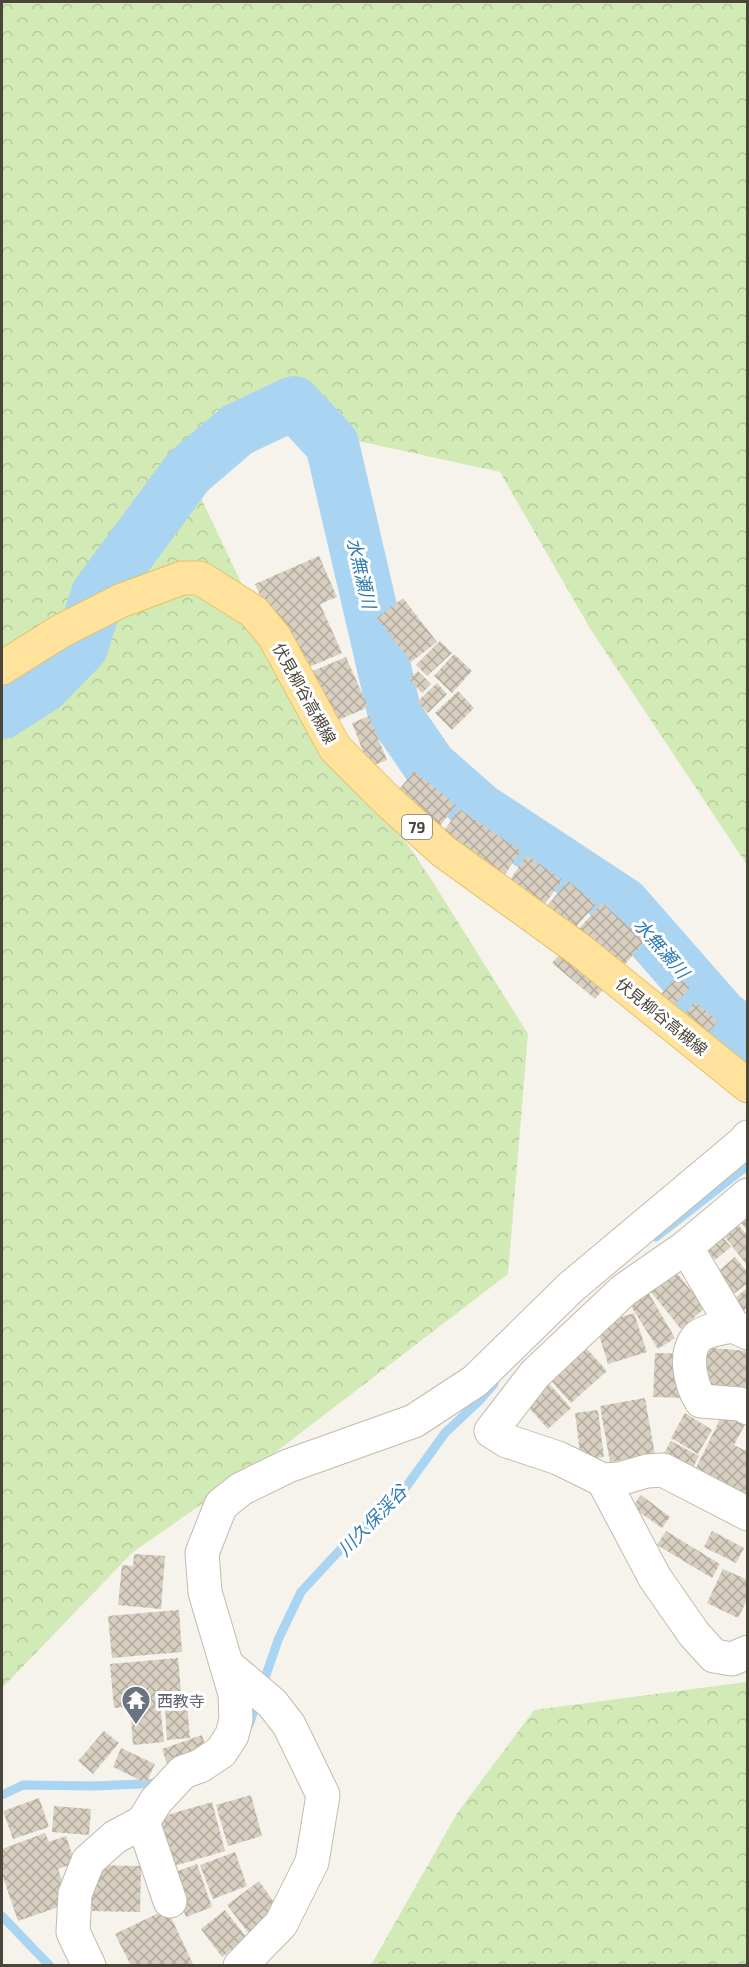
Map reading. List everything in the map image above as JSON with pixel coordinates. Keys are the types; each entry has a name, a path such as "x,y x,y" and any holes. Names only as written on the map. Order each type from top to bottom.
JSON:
{"main road":[{"name":"伏見柳谷高槻線","path":"2,668 61,631 120,601 182,578 200,578 254,612 274,636 335,748 387,800 443,851 580,950 747,1086"}],"street":[{"path":"89,1965 73,1932 75,1894 88,1861 115,1837 143,1822 156,1801 183,1772 200,1766 221,1752 232,1735 236,1719 235,1694 205,1592 202,1553 221,1505 241,1490 288,1466 414,1421 475,1381 571,1287 747,1137"},
{"path":"747,1195 686,1247 624,1290 535,1374 491,1431 507,1441 558,1458 603,1480 663,1470 747,1514"},
{"path":"686,1247 740,1329"},
{"path":"598,1264 624,1290"},
{"path":"740,1329 714,1329 698,1337 690,1351 693,1389 701,1401 740,1404 747,1408"},
{"path":"603,1480 655,1578 701,1641 714,1656 732,1659 747,1652"},
{"path":"226,1665 272,1702 289,1725 323,1795 312,1862 281,1924 240,1965"},
{"path":"143,1822 170,1901"}],"green space":[{"path":"2,2 747,2 747,865 591,630 500,472 216,410 201,498 267,637 431,879 528,1034 508,1274 277,1451 132,1553 2,1688"},
{"path":"746,1682 747,1965 371,1965 458,1812 534,1710"}],"building":[{"path":"319,556 337,597 320,604 342,653 302,670 276,632 255,584"},
{"path":"403,598 437,642 411,662 377,618"},
{"path":"440,641 452,653 427,676 416,665"},
{"path":"454,654 472,671 452,693 434,676"},
{"path":"346,657 368,707 330,724 308,673"},
{"path":"418,671 431,684 422,693 409,679"},
{"path":"437,683 447,694 428,713 417,702"},
{"path":"458,691 474,708 452,730 435,713"},
{"path":"369,716 387,760 369,767 352,723"},
{"path":"414,771 456,805 436,831 393,797"},
{"path":"459,809 521,851 504,876 442,834"},
{"path":"527,855 562,880 545,904 510,880"},
{"path":"568,881 596,904 574,929 547,906"},
{"path":"602,903 645,941 620,970 576,932"},
{"path":"564,949 606,986 595,999 552,963"},
{"path":"678,976 690,988 671,1008 659,996"},
{"path":"695,1002 718,1021 703,1039 680,1020"},
{"path":"748,1207 748,1231 736,1217"},
{"path":"734,1220 748,1236 748,1266 720,1231"},
{"path":"720,1234 731,1247 715,1260 704,1247"},
{"path":"735,1257 748,1273 748,1283 732,1295 715,1274"},
{"path":"667,1261 705,1308 681,1329 642,1281"},
{"path":"748,1287 748,1307 743,1311 733,1300"},
{"path":"648,1292 675,1338 658,1349 629,1303"},
{"path":"634,1313 647,1352 608,1364 596,1325"},
{"path":"578,1339 607,1371 571,1403 542,1371"},
{"path":"701,1347 748,1351 748,1395 698,1393"},
{"path":"655,1353 687,1354 685,1398 653,1397"},
{"path":"543,1377 571,1408 548,1429 520,1398"},
{"path":"645,1398 655,1455 610,1462 600,1406"},
{"path":"727,1405 748,1419 734,1445 748,1452 748,1504 692,1476"},
{"path":"598,1410 604,1457 581,1460 575,1413"},
{"path":"685,1413 712,1430 698,1454 671,1438"},
{"path":"671,1441 699,1456 692,1469 664,1453"},
{"path":"641,1495 670,1517 662,1528 632,1507"},
{"path":"666,1531 720,1564 712,1578 657,1545"},
{"path":"712,1531 744,1548 736,1563 704,1547"},
{"path":"134,1554 165,1556 161,1609 118,1605 122,1565 133,1566"},
{"path":"723,1569 748,1580 748,1598 738,1618 707,1603"},
{"path":"179,1610 182,1652 112,1658 108,1616"},
{"path":"178,1658 182,1702 160,1704 164,1742 133,1745 130,1707 114,1708 110,1664"},
{"path":"187,1705 190,1738 167,1740 165,1707"},
{"path":"104,1731 119,1743 93,1774 78,1761"},
{"path":"202,1735 209,1757 169,1770 162,1749"},
{"path":"121,1748 155,1764 146,1783 113,1767"},
{"path":"251,1795 262,1836 228,1846 216,1805"},
{"path":"39,1798 49,1827 13,1839 3,1811"},
{"path":"212,1802 225,1851 164,1869 150,1820"},
{"path":"54,1806 91,1809 89,1835 52,1832"},
{"path":"45,1833 49,1842 66,1836 75,1863 58,1869 70,1903 18,1921 2,1874 2,1849"},
{"path":"235,1852 247,1886 213,1899 200,1865"},
{"path":"197,1864 212,1907 186,1917 170,1874"},
{"path":"92,1865 141,1866 140,1912 92,1911"},
{"path":"259,1881 281,1912 250,1935 227,1905"},
{"path":"167,1909 194,1966 131,1966 115,1934"},
{"path":"225,1910 247,1938 222,1957 201,1929"}],"waterway":[{"name":"水無瀬川","path":"2,712 43,686 81,647 98,594 188,472 237,430 294,403 332,444 395,715 430,766 480,810 623,904 722,1017 748,1036"},
{"name":"川久保渓谷","path":"656,1237 748,1165"},
{"name":"川久保渓谷","path":"249,1725 278,1640 301,1592 338,1552 406,1487 445,1433 494,1384"},
{"name":"川久保渓谷","path":"2,1795 23,1785 94,1786 162,1783"},
{"name":"川久保渓谷","path":"2,1916 50,1966"}],"place":[{"name":"西教寺","path":"136,1726"}]}
